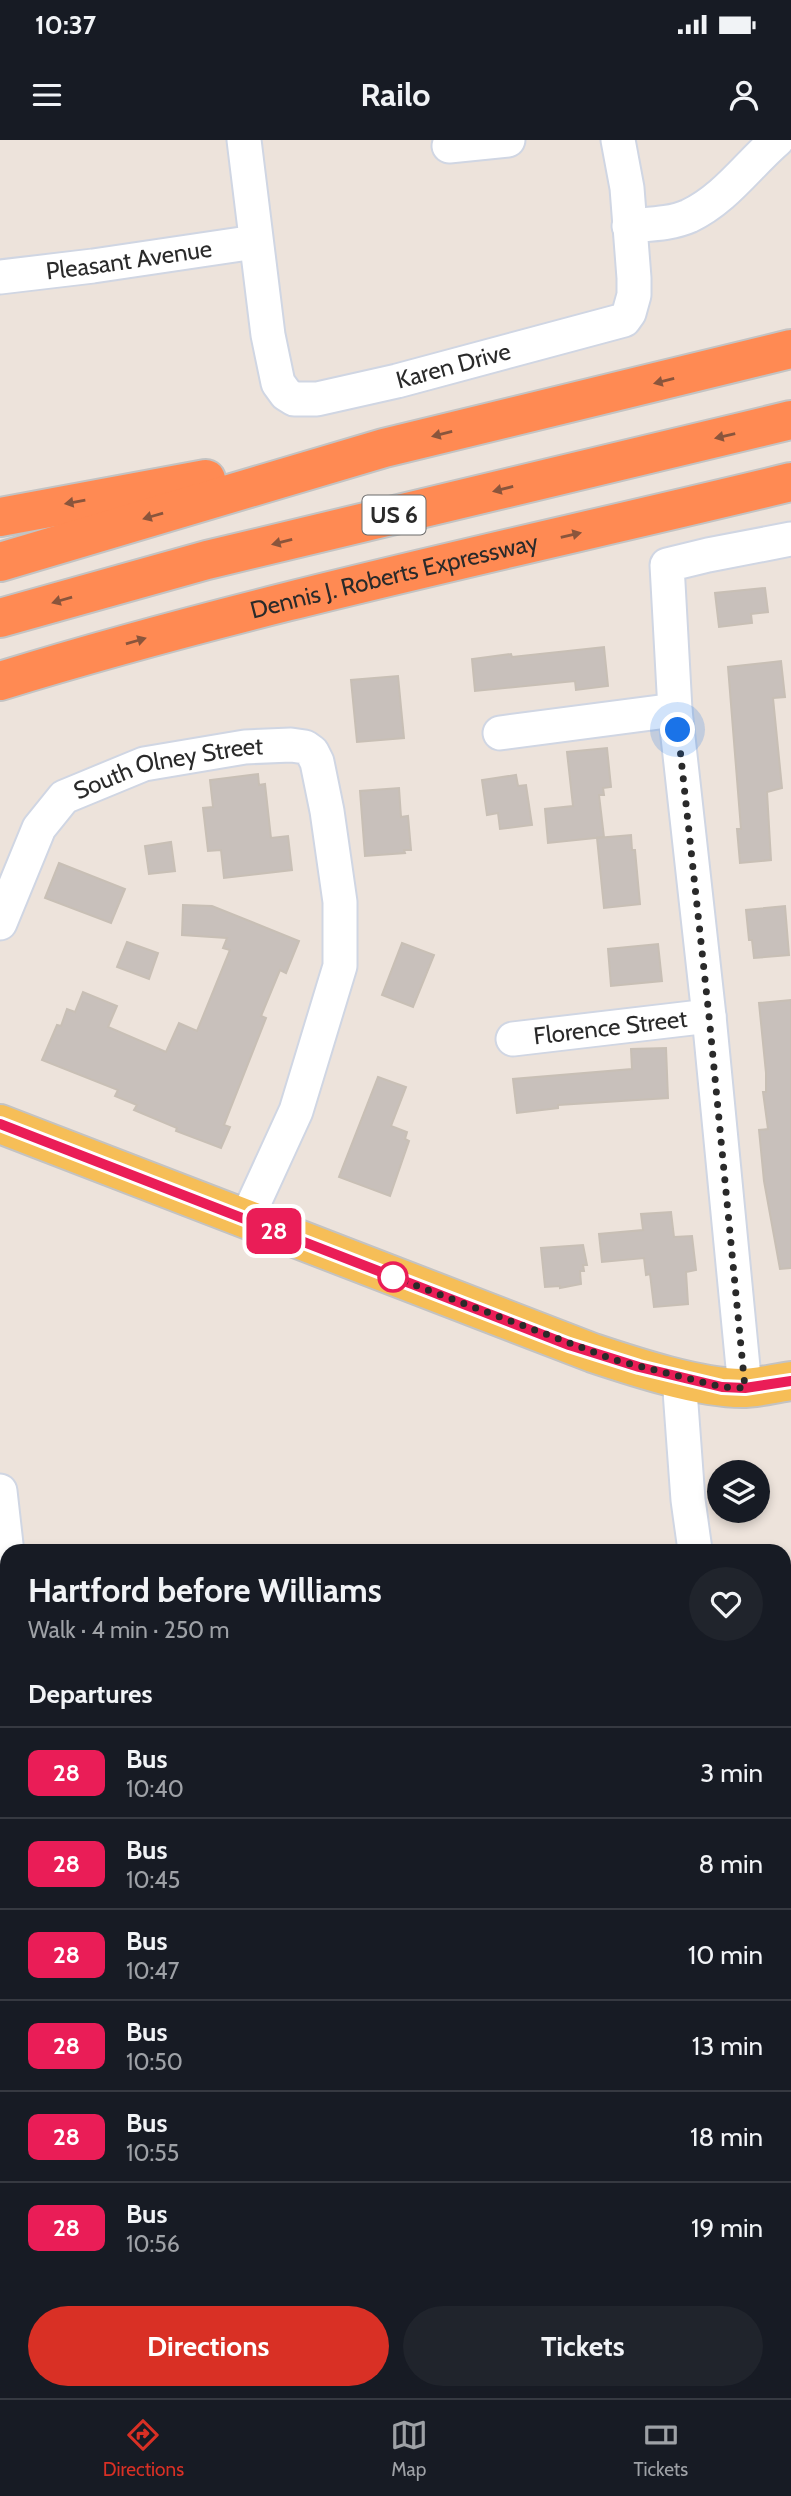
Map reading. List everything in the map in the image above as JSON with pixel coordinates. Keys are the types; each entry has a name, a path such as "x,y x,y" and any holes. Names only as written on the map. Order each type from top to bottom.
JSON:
{"highway":[{"path":"0,562 384,448 791,351"},
{"name":"US 6","path":"0,618 207,560 791,420"},
{"path":"0,517 160,486 384,448"},
{"name":"Dennis J. Roberts Expressway","path":"0,681 249,611 791,482"},
{"path":"686,508 791,493"}],"main road":[{"path":"0,1124 569,1345 615,1360 722,1387 745,1388 791,1381"}],"street":[{"path":"244,140 255,242"},
{"path":"449,146 508,140"},
{"path":"618,140 627,188 629,226 688,216 720,197 778,140"},
{"name":"Karen Drive","path":"255,242 268,335 278,383 286,394 294,399 317,399 397,382 624,320 634,295 629,226"},
{"name":"Pleasant Avenue","path":"0,277 255,242"},
{"path":"745,1388 709,1016 675,710 667,565 791,539"},
{"path":"500,733 675,710"},
{"name":"South Olney Street","path":"0,923 39,828 64,797 144,764 245,747 305,747 312,752 317,762 327,811 340,902 340,966 296,1111 246,1220"},
{"name":"Florence Street","path":"513,1039 709,1016"},
{"path":"679,1377 688,1500 694,1544"},
{"path":"0,1491 6,1544"}],"building":[{"path":"765,588 768,612 751,614 752,623 719,627 715,593"},
{"path":"604,647 608,686 576,690 575,681 475,691 472,659"},
{"path":"781,661 785,697 773,698 782,788 767,792 771,860 740,863 737,829 741,829 728,667"},
{"path":"398,676 404,738 357,742 351,680"},
{"path":"607,748 611,787 603,788 604,795 599,795 604,837 548,843 545,809 573,806 567,752"},
{"path":"258,774 259,785 265,784 271,838 288,836 292,870 224,878 221,850 208,851 203,808 213,807 210,780"},
{"path":"516,775 518,786 526,785 532,825 500,829 498,813 487,815 482,780"},
{"path":"399,788 401,817 408,816 411,850 404,850 405,853 365,856 360,791"},
{"path":"631,835 640,904 604,908 597,838"},
{"path":"171,842 175,871 149,874 145,846"},
{"path":"59,863 125,889 111,923 45,898"},
{"path":"183,905 212,906 299,941 286,973 280,970 261,1016 266,1018 224,1125 230,1127 221,1148 176,1131 177,1128 134,1110 137,1105 115,1096 118,1090 42,1060 57,1025 61,1026 67,1009 75,1012 83,992 117,1006 108,1027 166,1052 179,1023 197,1031 230,950 223,948 227,938 182,935"},
{"path":"785,906 789,955 754,958 746,910"},
{"path":"127,942 158,953 149,979 117,967"},
{"path":"402,943 434,955 413,1007 382,995"},
{"path":"658,944 662,981 611,986 608,949"},
{"path":"791,1000 791,1268 780,1269 764,1181 759,1130 768,1129 763,1092 766,1092 766,1073 759,1003"},
{"path":"666,1048 668,1098 558,1105 558,1108 517,1113 513,1079 632,1069 631,1049"},
{"path":"378,1077 406,1087 391,1126 407,1132 405,1139 409,1141 390,1196 339,1177"},
{"path":"671,1212 674,1237 692,1236 696,1270 686,1272 688,1304 654,1307 650,1274 646,1275 644,1258 602,1262 599,1234 643,1230 641,1214"},
{"path":"583,1245 587,1265 583,1265 584,1271 580,1271 581,1284 560,1288 545,1287 541,1248"}],"bus line":[{"name":"28","path":"0,1124 569,1345 615,1360 722,1387 745,1388 791,1381"}],"route":[{"path":"393,1277 615,1360 722,1387 745,1388 678,730"}]}
